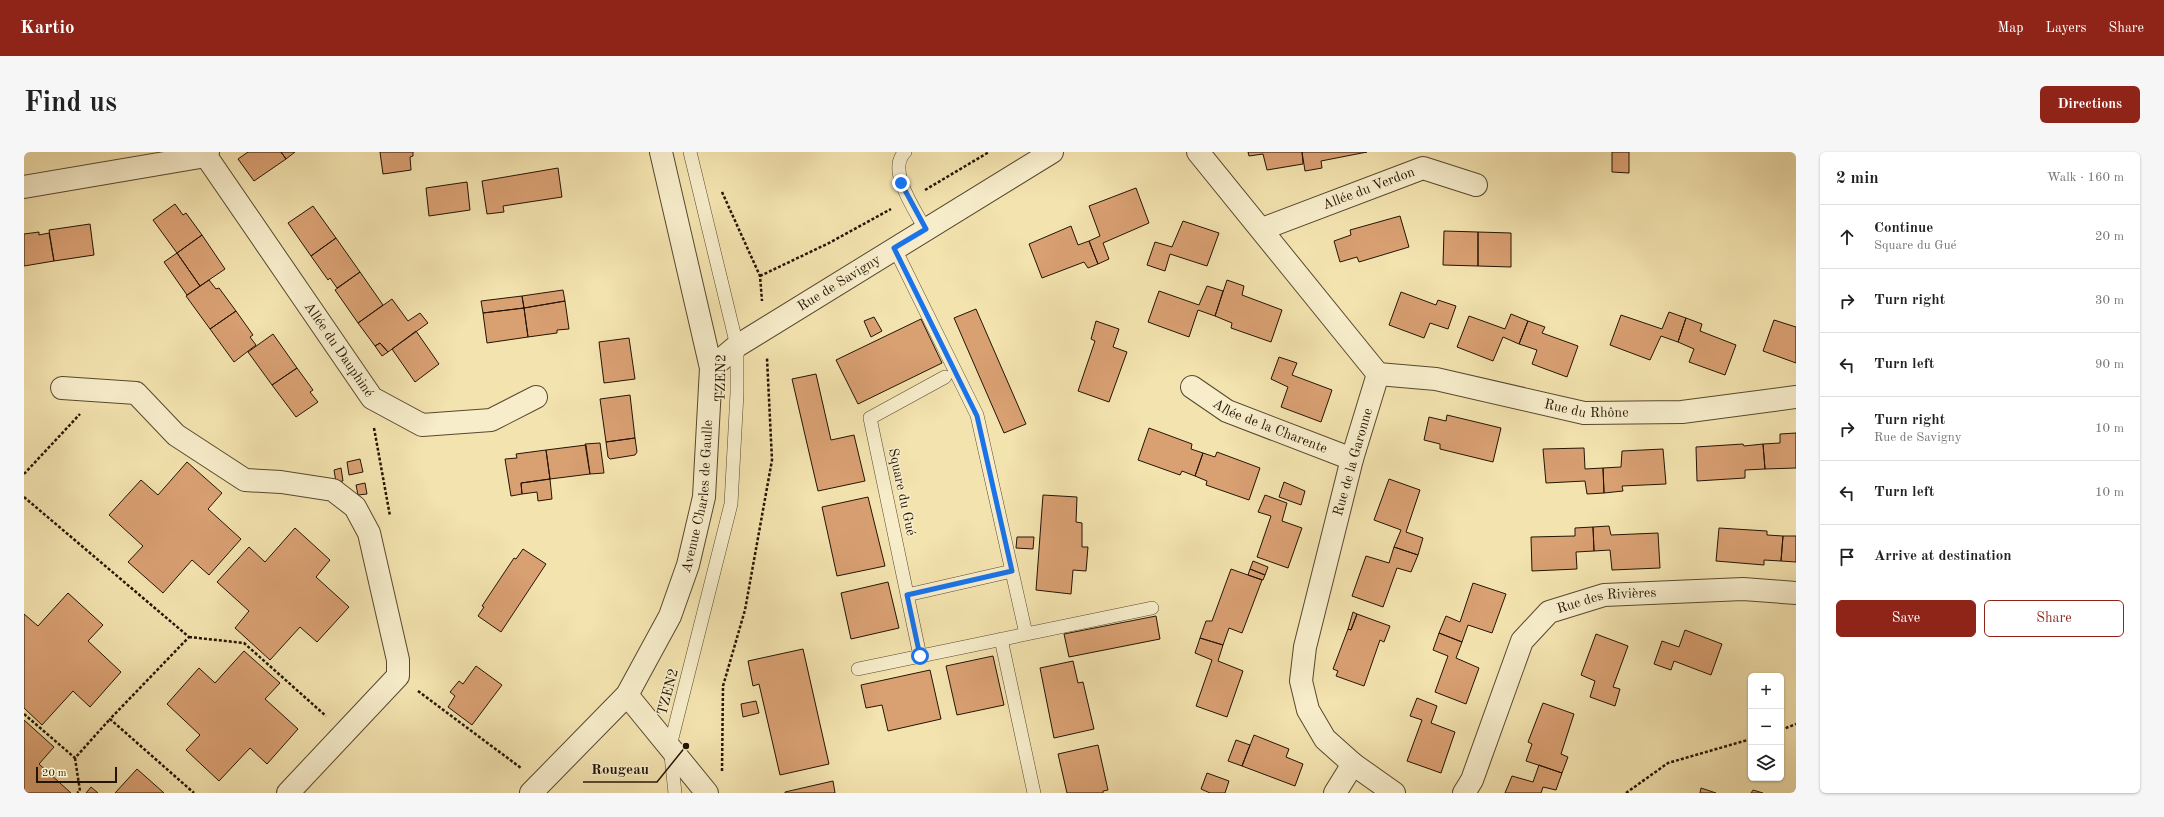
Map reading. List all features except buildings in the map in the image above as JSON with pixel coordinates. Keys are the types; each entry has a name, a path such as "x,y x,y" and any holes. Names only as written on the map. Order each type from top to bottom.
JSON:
{"street":[{"name":"Avenue Charles de Gaulle","path":"535,790 627,694 670,616 688,565 704,497 711,368 662,152"},
{"name":"Rue de Savigny","path":"711,368 737,346 1052,152"},
{"path":"1198,152 1262,229 1378,374"},
{"path":"24,187 207,154"},
{"name":"Allée du Dauphiné","path":"207,154 372,398 422,426 491,420 536,397"},
{"name":"Allée du Verdon","path":"1262,229 1423,168 1476,185"},
{"name":"Rue du Rhône","path":"1378,374 1436,379 1584,413 1682,412 1796,397"},
{"name":"Rue de la Garonne","path":"1378,374 1352,459 1305,647 1301,681 1308,710 1325,739 1353,764 1394,793"},
{"name":"Allée de la Charente","path":"1192,387 1227,411 1352,459"},
{"path":"62,388 136,393 176,435 245,480 281,482 333,490 355,507 369,533 398,660 398,676 288,793"},
{"name":"Rue des Rivières","path":"1464,793 1472,780 1522,641 1550,612 1604,595 1743,589 1796,593"},
{"path":"627,694 707,793"},
{"path":"1335,793 1353,764"}],"lane":[{"name":"TZEN2","path":"675,793 670,746 731,504 737,393 737,346 690,152"},
{"path":"905,152 901,156 899,168 901,183 926,229"},
{"path":"894,248 977,416 1026,634"},
{"name":"Square du Gué","path":"920,656 870,418 945,377"},
{"path":"907,595 1012,571"},
{"path":"858,669 1152,608"},
{"path":"1001,639 1034,793"}],"path":[{"path":"760,276 829,243 989,152"},
{"path":"24,474 102,390"},
{"path":"24,497 189,637 244,643 345,733"},
{"path":"75,758 189,637"},
{"path":"398,676 516,762 535,790"},
{"path":"24,714 75,758 80,791 78,793"},
{"path":"110,720 194,793"},
{"path":"1784,729 1796,724"},
{"path":"1626,793 1668,763 1748,740"}],"place":[{"name":"Rougeau","path":"686,746"}],"route":[{"path":"901,183 926,229 894,248 977,416 1012,571 907,595 920,656"}]}
